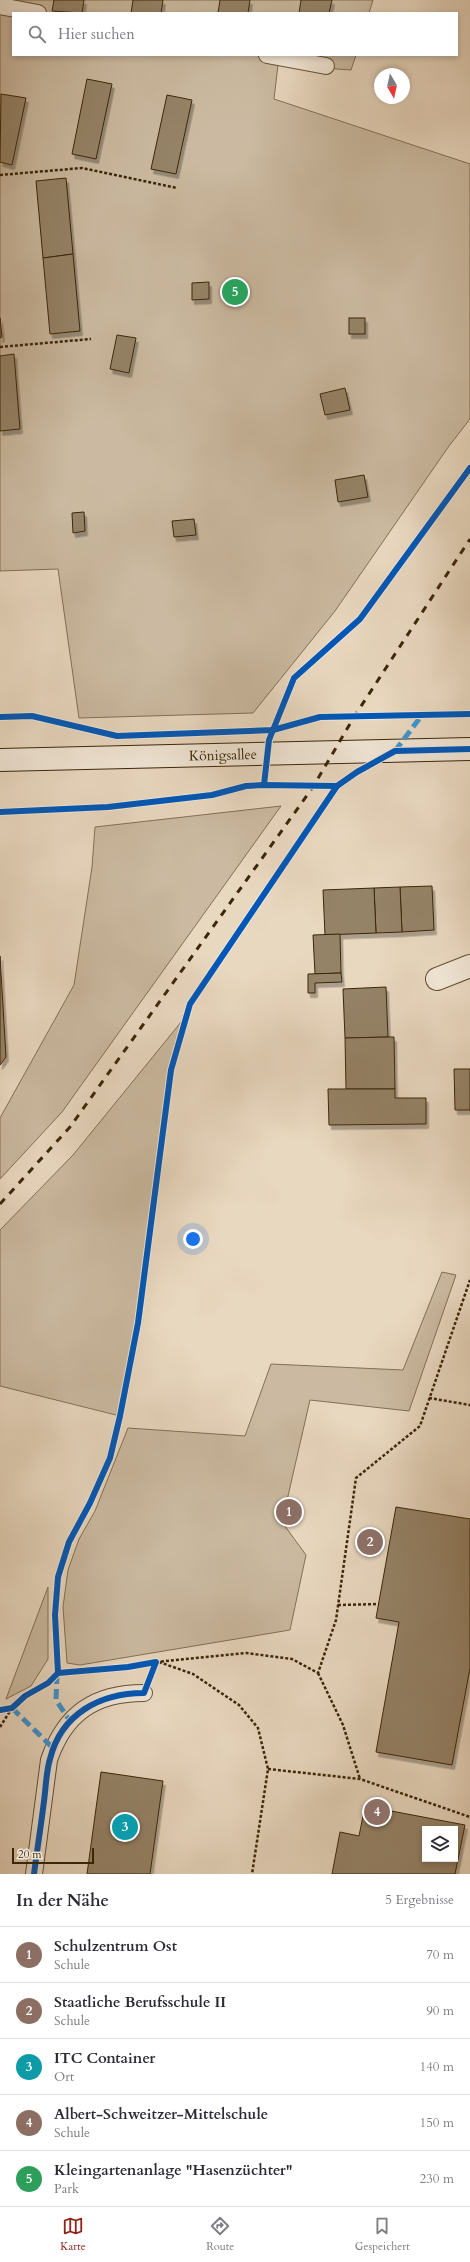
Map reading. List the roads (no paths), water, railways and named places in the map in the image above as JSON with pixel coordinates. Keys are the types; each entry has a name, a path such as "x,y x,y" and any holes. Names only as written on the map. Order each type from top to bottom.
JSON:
{"main road":[{"name":"Königsallee","path":"0,760 470,749"},
{"path":"437,979 470,966"}],"lane":[{"path":"0,6 33,12"},
{"path":"272,56 326,66"},
{"path":"34,1874 49,1760 60,1736 77,1713 90,1705 115,1695 144,1693"}],"railway":[{"path":"0,1204 70,1127 313,787 354,717 470,539"}],"place":[{"name":"Kleingartenanlage \"Hasenzüchter\"","path":"235,292"},
{"name":"Schulzentrum Ost","path":"289,1512"},
{"name":"Staatliche Berufsschule II","path":"370,1542"},
{"name":"Albert-Schweitzer-Mittelschule","path":"377,1812"},
{"name":"ITC Container","path":"125,1827"}]}
